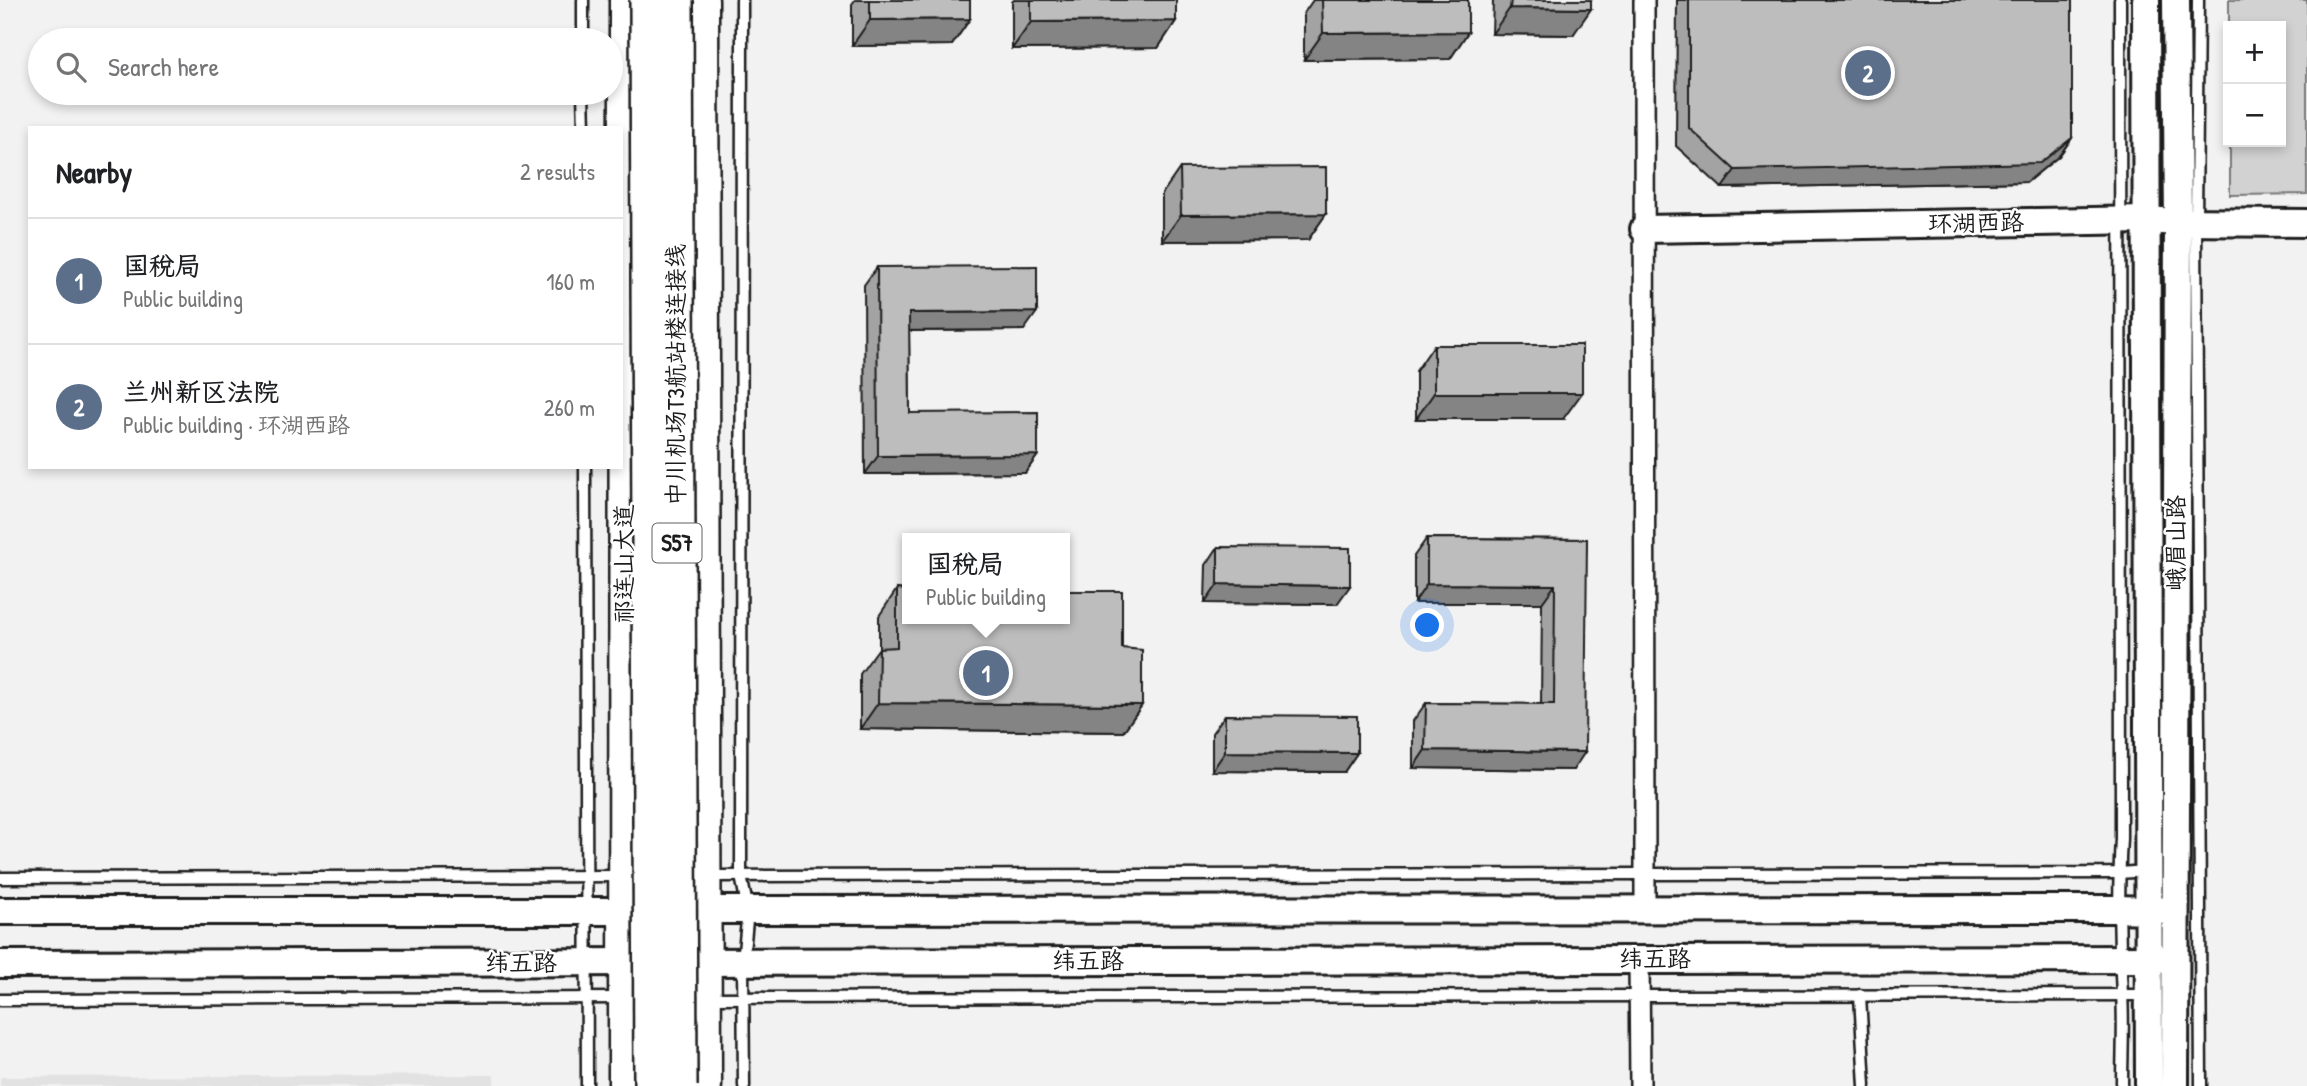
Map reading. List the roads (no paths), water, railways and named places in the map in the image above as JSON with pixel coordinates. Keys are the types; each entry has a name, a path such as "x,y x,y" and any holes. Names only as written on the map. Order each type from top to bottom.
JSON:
{"highway":[{"name":"中川机场T3航站楼连接线","path":"648,0 652,1086"},
{"name":"中川机场T3航站楼连接线","path":"674,0 679,1086"}],"main road":[{"name":"祁连山大道","path":"624,1086 625,0"},
{"path":"704,0 706,1086"}],"street":[{"path":"1644,0 1645,908"},
{"name":"峨眉山路","path":"2146,0 2134,220 2148,871 2175,959 2175,1086"},
{"name":"峨眉山路","path":"2149,1086 2148,957 2161,910 2187,222 2176,0"},
{"name":"环湖西路","path":"1644,229 2134,220 2307,223"},
{"name":"纬五路","path":"0,911 1645,908 2161,910"},
{"path":"1639,959 1640,1086"},
{"name":"纬五路","path":"0,964 2175,959"}],"lane":[{"path":"583,0 583,28"},
{"path":"742,0 741,876 748,910 743,962 744,1086"},
{"path":"2120,0 2134,220 2119,873 2122,1086"},
{"path":"2198,0 2187,222 2201,1086"},
{"path":"583,105 584,126"},
{"path":"585,469 587,1086"},
{"path":"0,878 2148,871"},
{"path":"1860,995 1865,1086"},
{"path":"0,1000 2149,995"}],"place":[{"name":"兰州新区法院","path":"1868,73"},
{"name":"国税局","path":"986,673"}]}
